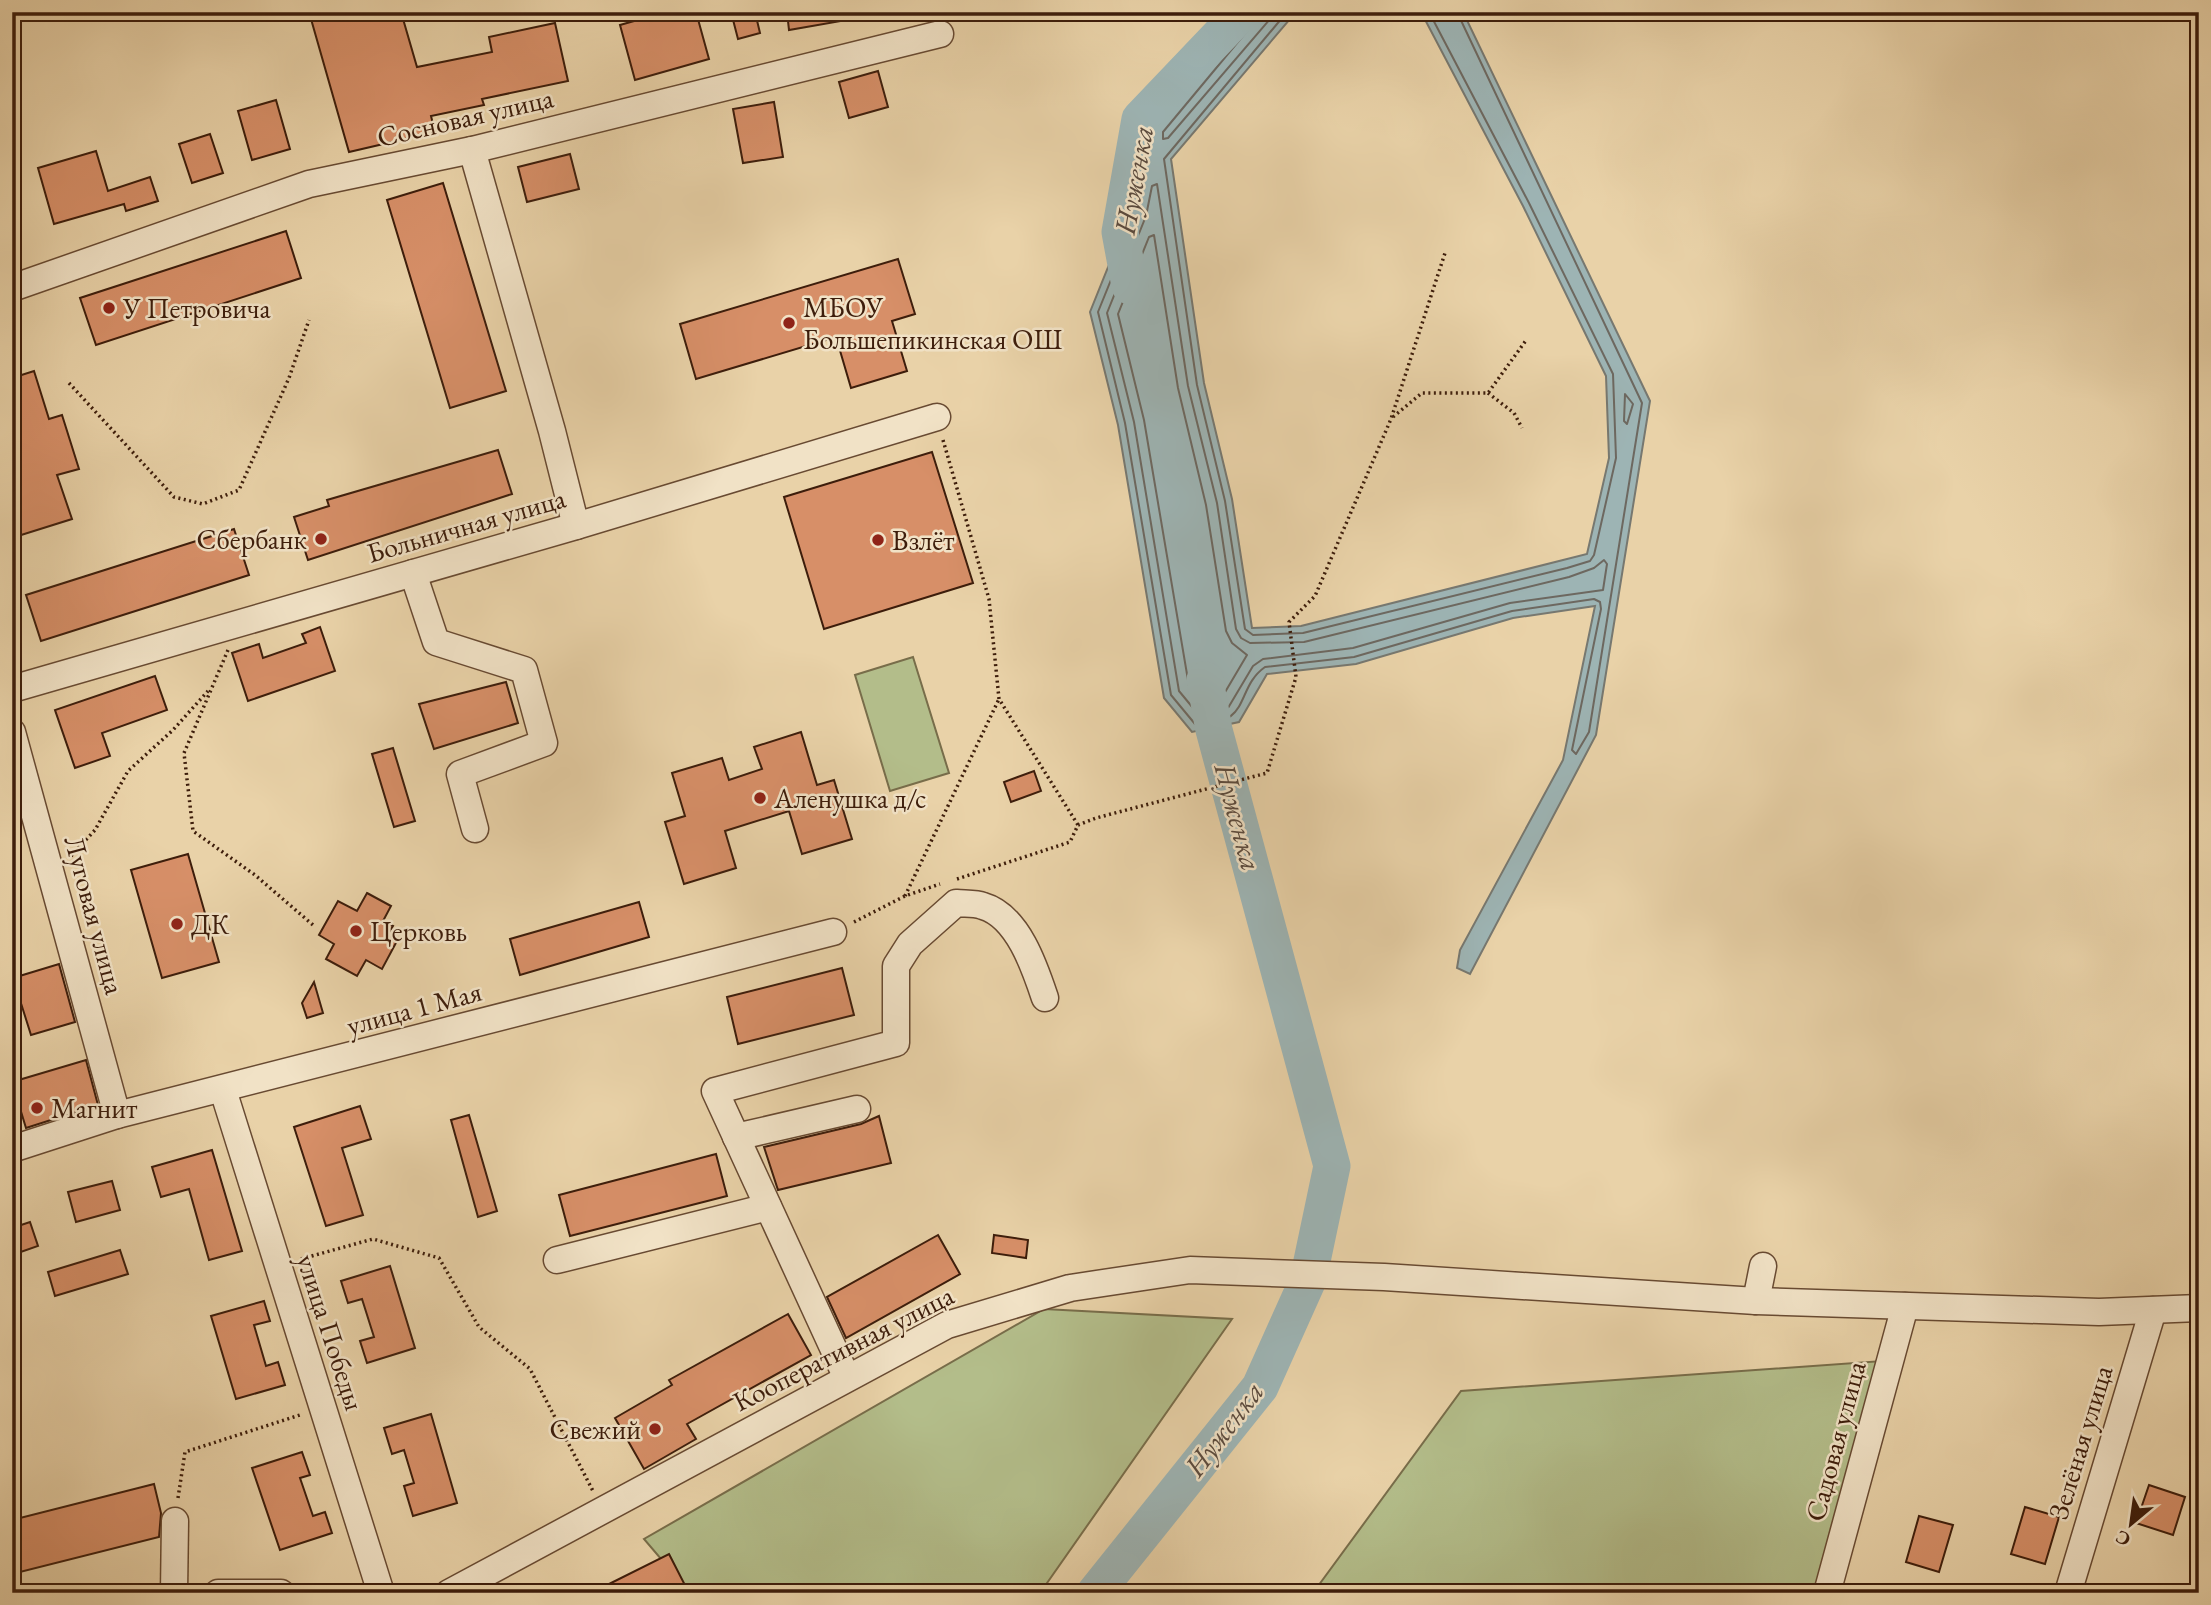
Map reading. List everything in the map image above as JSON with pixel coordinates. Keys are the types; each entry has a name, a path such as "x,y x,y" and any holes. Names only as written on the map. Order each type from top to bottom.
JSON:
{"street":[{"name":"Сосновая улица","path":"12,288 309,184 472,150 940,34"},
{"path":"472,150 552,430 576,526"},
{"name":"Больничная улица","path":"12,689 576,526 937,417"},
{"path":"412,573 436,642 524,670 544,743 460,774 475,829"},
{"name":"Луговая улица","path":"12,732 117,1115"},
{"path":"847,1378 715,1091 896,1043 895,966 910,944 956,903 985,906 1014,929 1034,964 1045,998"},
{"name":"улица 1 Мая","path":"12,1149 117,1115 833,932"},
{"name":"улица Победы","path":"223,1090 381,1593"},
{"path":"736,1137 857,1110"},
{"path":"557,1260 768,1207"},
{"path":"1756,1301 1763,1266"},
{"name":"Кооперативная улица","path":"449,1593 602,1508 947,1325 1070,1288 1189,1270 1384,1277 1756,1301 2099,1312 2199,1308"},
{"name":"Садовая улица","path":"1827,1593 1905,1306"},
{"name":"Зелёная улица","path":"2067,1593 2153,1310"},
{"path":"174,1593 175,1521"},
{"path":"218,1593 281,1593"}],"path":[{"path":"956,879 1070,842 1078,825 1267,773 1296,677 1289,622 1315,596 1391,419 1445,253"},
{"path":"69,383 174,497 203,504 239,490 289,378 309,320"},
{"path":"1488,393 1527,339"},
{"path":"1391,419 1422,393 1488,393 1514,413 1522,428"},
{"path":"937,417 989,599 999,699 1078,825"},
{"path":"237,624 184,752 193,831 255,875 313,925"},
{"path":"70,858 95,830 128,771 173,730 211,687"},
{"path":"905,896 999,699"},
{"path":"833,932 905,896 943,883"},
{"path":"297,1260 373,1239 439,1258 479,1327 530,1368 602,1508"},
{"path":"175,1521 186,1451 322,1408"}],"green space":[{"path":"913,657 949,773 890,791 855,675"},
{"path":"1044,1309 1232,1319 1040,1593 690,1593 644,1539"},
{"path":"1882,1361 1819,1593 1313,1593 1461,1391"}],"water":[{"path":"1242,12 1296,12 1171,159 1204,383 1232,499 1252,628 1301,626 1587,554 1609,458 1606,376 1523,206 1421,12 1463,12 1650,401 1596,735 1470,974 1457,968 1460,950 1563,760 1595,606 1513,618 1356,664 1267,674 1239,722 1192,732 1164,698 1118,425 1090,312 1131,210 1148,126"}],"building":[{"path":"309,12 401,12 417,67 492,52 489,37 555,23 568,81 482,99 484,105 431,116 435,132 349,152"},
{"path":"666,12 696,12 709,59 635,80 620,25"},
{"path":"731,12 755,12 760,33 738,39"},
{"path":"787,12 840,12 841,21 789,30"},
{"path":"878,71 888,107 849,118 839,82"},
{"path":"276,100 290,149 252,160 238,111"},
{"path":"774,102 783,157 743,163 733,109"},
{"path":"210,134 223,173 192,183 179,144"},
{"path":"96,151 108,191 150,177 158,201 126,211 124,204 54,224 38,168"},
{"path":"570,154 579,189 527,202 518,167"},
{"path":"443,183 506,391 450,408 387,200"},
{"path":"286,231 301,278 96,345 80,298"},
{"name":"МБОУ Большепикинская ОШ","path":"898,259 915,314 892,321 907,371 851,388 836,337 696,379 680,324"},
{"path":"34,371 49,419 62,415 79,469 57,475 72,519 18,536 12,520 12,482 19,480 12,458 12,378"},
{"path":"498,450 512,494 308,560 294,517 329,506 327,500"},
{"name":"Взлёт","path":"932,452 973,583 824,629 784,497"},
{"path":"234,529 249,575 41,641 26,595"},
{"path":"320,627 335,671 248,701 232,653 259,644 263,658 306,643 302,634"},
{"path":"155,676 167,710 102,733 110,756 75,768 55,710"},
{"path":"506,682 518,723 434,749 419,704"},
{"name":"Аленушка д/с","path":"801,732 817,785 834,780 852,839 802,854 789,811 725,831 736,868 684,884 665,822 685,816 672,773 722,758 729,780 762,769 754,747"},
{"path":"393,748 415,821 394,827 372,754"},
{"path":"1034,771 1041,791 1011,802 1004,782"},
{"name":"ДК","path":"188,854 219,962 162,978 131,870"},
{"name":"Церковь","path":"367,893 391,906 383,921 393,926 387,936 397,941 382,969 366,960 357,976 326,959 334,944 319,935 338,901 357,911"},
{"path":"639,902 649,937 520,975 510,939"},
{"path":"59,964 75,1022 31,1035 13,978"},
{"path":"842,968 854,1015 738,1044 727,997"},
{"path":"314,982 323,1013 307,1018 302,1003"},
{"path":"86,1060 98,1105 26,1128 12,1082"},
{"path":"360,1106 371,1139 342,1148 363,1215 326,1226 294,1127"},
{"path":"469,1115 497,1211 478,1217 451,1120"},
{"path":"879,1116 891,1163 778,1190 764,1147 861,1124"},
{"path":"212,1150 242,1251 209,1260 189,1189 161,1197 152,1167"},
{"path":"716,1154 727,1196 570,1236 559,1195"},
{"path":"112,1181 120,1210 76,1222 68,1192"},
{"path":"30,1222 38,1246 12,1255 12,1228"},
{"path":"938,1235 960,1274 846,1338 827,1297"},
{"path":"994,1235 1028,1240 1026,1258 992,1253"},
{"path":"120,1250 128,1274 55,1296 48,1272"},
{"path":"390,1266 415,1348 367,1363 360,1341 374,1337 362,1299 348,1303 341,1281"},
{"path":"264,1301 270,1321 254,1325 266,1366 278,1362 285,1385 236,1399 211,1316"},
{"path":"788,1314 811,1355 687,1424 696,1439 644,1469 615,1418 672,1385 669,1380"},
{"path":"431,1414 457,1503 413,1516 404,1486 414,1483 404,1450 392,1454 384,1428"},
{"path":"302,1452 310,1475 300,1478 313,1516 325,1512 332,1533 280,1550 252,1468"},
{"path":"154,1484 161,1513 159,1537 12,1574 12,1520"},
{"path":"2149,1485 2185,1497 2173,1535 2136,1523"},
{"path":"2025,1507 2059,1517 2045,1564 2011,1554"},
{"path":"1919,1516 1953,1525 1939,1572 1906,1562"},
{"path":"669,1554 689,1593 591,1593"}],"waterway":[{"name":"Нуженка","path":"1130,286 1120,232 1140,119 1242,12"},
{"name":"Нуженка","path":"1095,1593 1260,1387 1308,1280 1332,1166 1214,730 1205,680"}],"place":[{"name":"У Петровича","path":"109,308"},
{"name":"МБОУ Большепикинская ОШ","path":"789,323"},
{"name":"Сбербанк","path":"321,539"},
{"name":"Взлёт","path":"878,540"},
{"name":"Аленушка д/с","path":"760,798"},
{"name":"ДК","path":"177,924"},
{"name":"Церковь","path":"356,931"},
{"name":"Магнит","path":"37,1108"},
{"name":"Свежий","path":"655,1429"}]}
